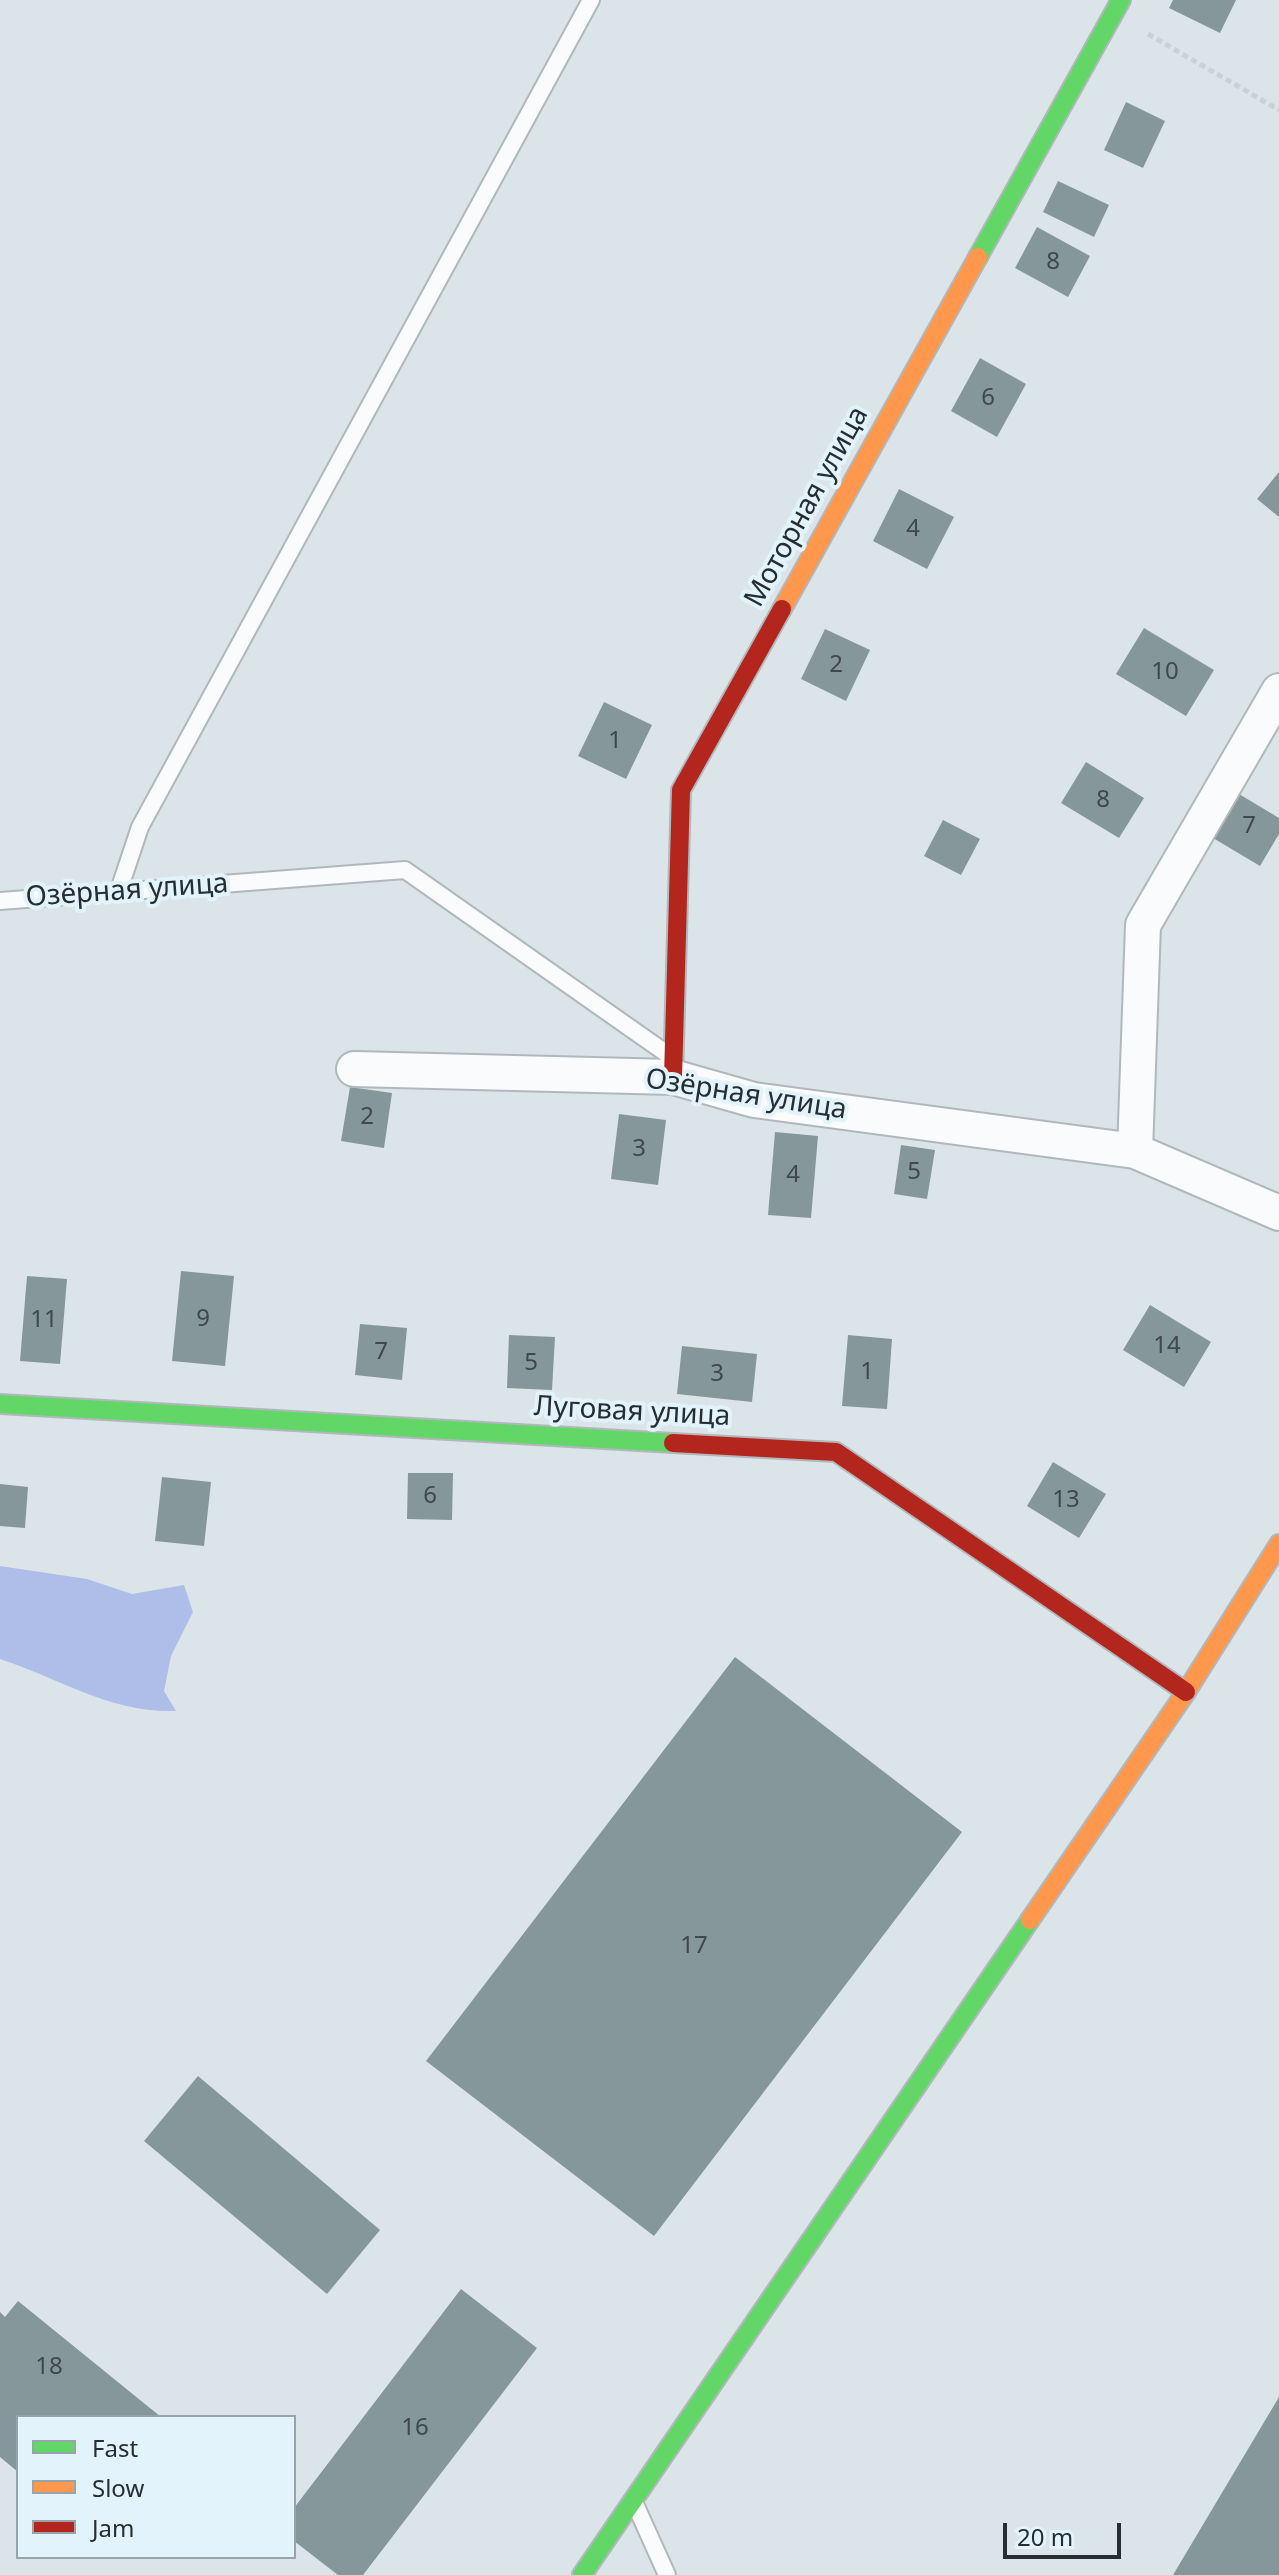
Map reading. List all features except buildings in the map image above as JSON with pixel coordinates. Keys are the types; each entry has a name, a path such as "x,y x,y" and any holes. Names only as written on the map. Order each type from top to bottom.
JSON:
{"street":[{"name":"Моторная улица","path":"673,1068 681,790 1118,7"},
{"path":"1135,1151 1143,925 1279,691"},
{"name":"Озёрная улица","path":"354,1069 673,1068 754,1100 1135,1151 1279,1213"},
{"name":"Луговая улица","path":"0,1404 836,1452 1186,1692"},
{"path":"582,2575 1186,1692 1279,1544"}],"lane":[{"path":"118,893 140,827 591,0"},
{"name":"Озёрная улица","path":"0,901 405,870 673,1068"},
{"path":"632,2499 667,2575"}],"path":[{"path":"1118,7 1279,110"}],"water":[{"path":"0,1566 87,1579 132,1594 184,1585 193,1612 171,1656 164,1691 176,1711 129,1707 107,1701 0,1659"}],"traffic: fast":[{"path":"978,257 1121,0"},
{"path":"0,1404 673,1443"},
{"path":"582,2575 1030,1920"}],"traffic: slow":[{"path":"782,609 978,257"},
{"path":"1030,1920 1186,1692 1279,1544"}],"traffic: jam":[{"path":"673,1077 681,790 782,609"},
{"path":"673,1443 836,1452 1186,1692"}]}
